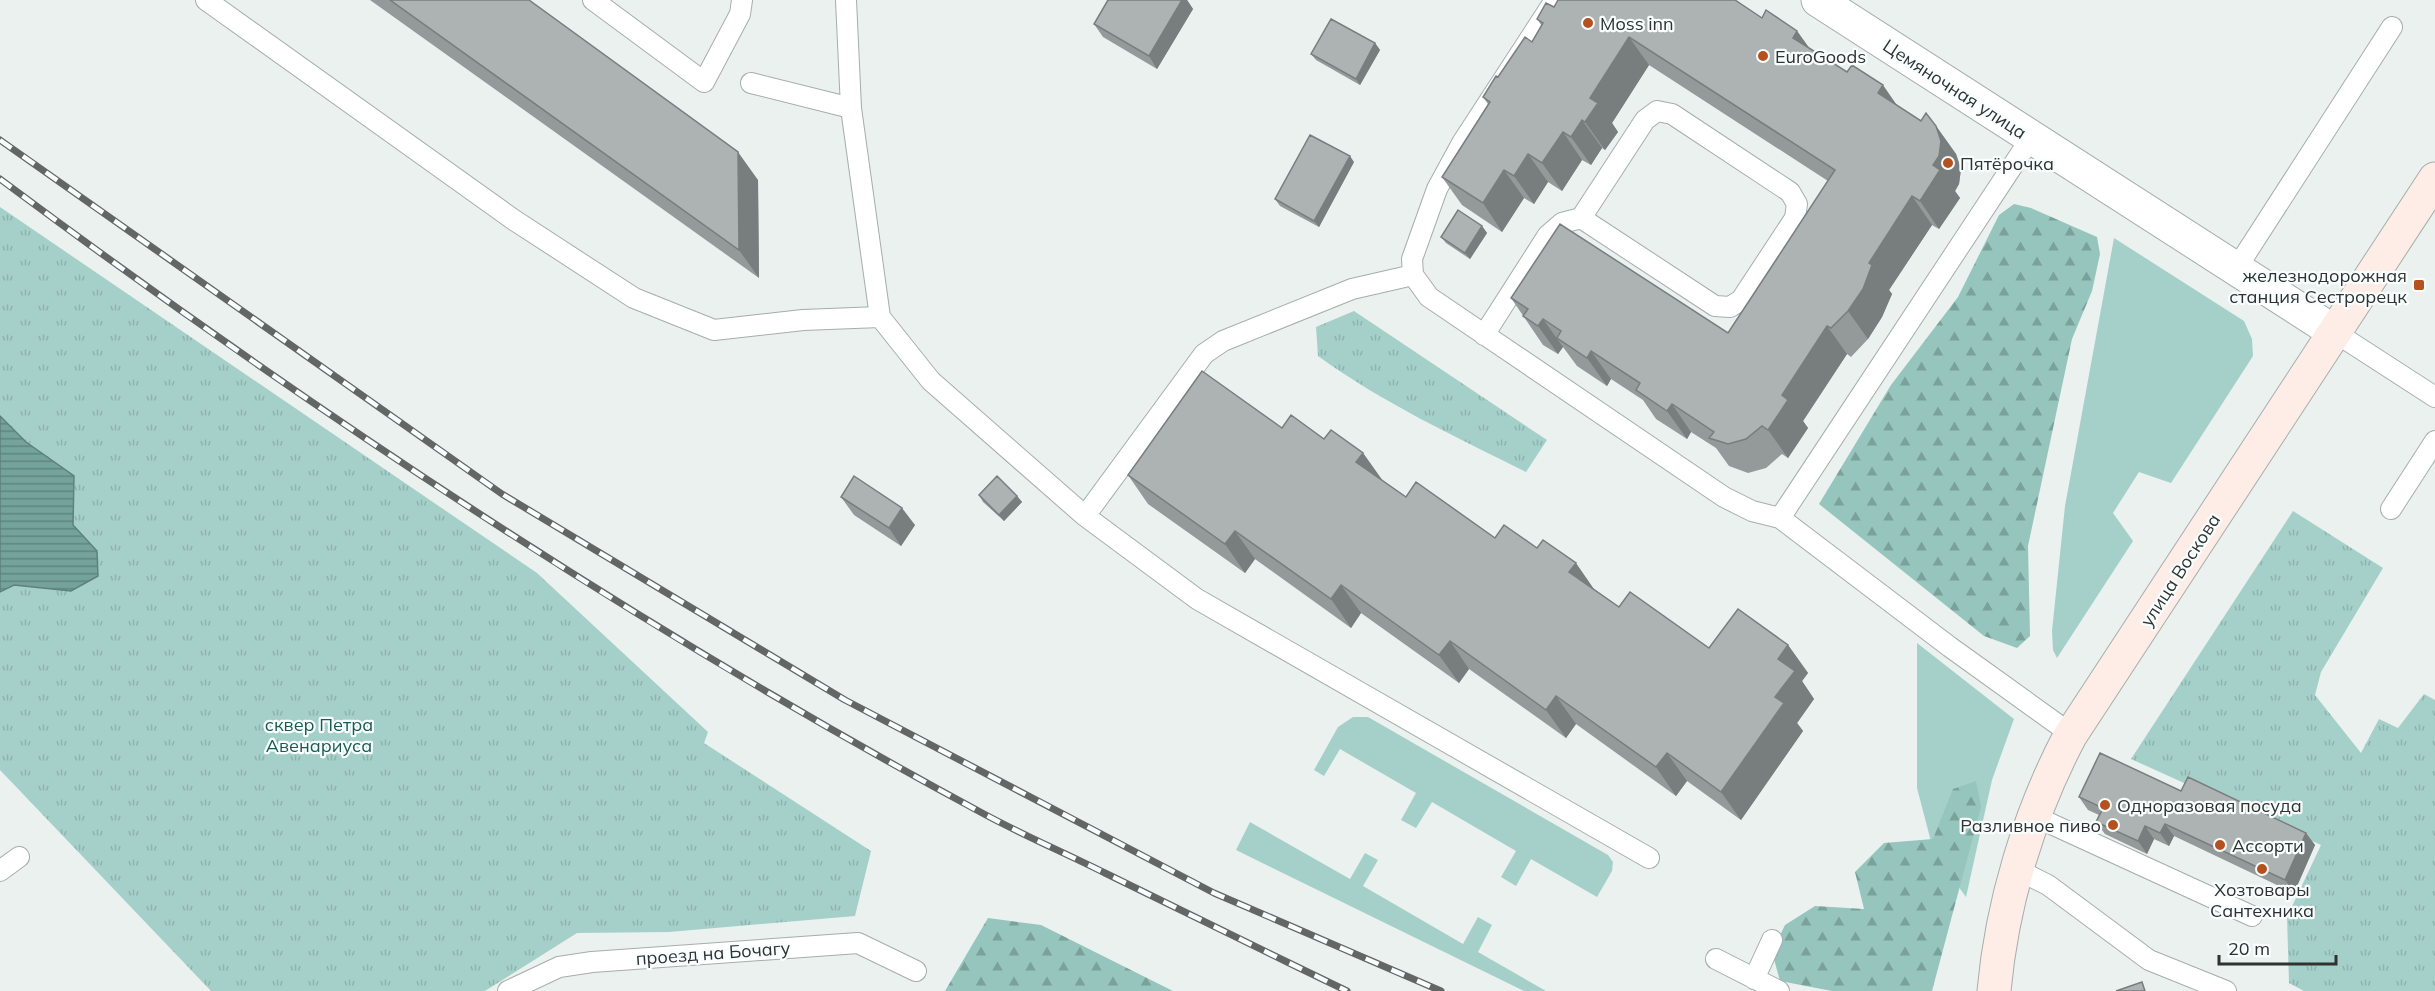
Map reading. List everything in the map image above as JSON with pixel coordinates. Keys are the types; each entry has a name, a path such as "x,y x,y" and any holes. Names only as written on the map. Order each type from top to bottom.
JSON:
{"main road":[{"name":"улица Воскова","path":"1994,991 1998,949 2018,870 2034,816 2051,772 2072,734 2435,179"}],"street":[{"name":"Цемяночная улица","path":"1818,0 2336,333"}],"lane":[{"path":"206,0 514,220 634,298 714,330 803,320 880,317"},
{"path":"593,0 704,82 740,14 742,0"},
{"path":"846,0 851,108 880,317 931,381 1086,516 1197,599 1649,858"},
{"path":"1555,0 1462,143 1437,189 1412,259 1413,274 1429,297 1724,497 1752,511 1780,518 1950,647 2072,734"},
{"path":"2236,269 2392,27"},
{"path":"751,83 851,108"},
{"path":"1484,335 1548,235 1562,223 1581,218 1645,120 1657,111 1672,114 1790,192 1797,204 1795,218 1740,300 1730,308 1715,306 1581,218"},
{"path":"1780,518 2031,138"},
{"path":"1086,516 1204,354 1223,341 1352,289 1413,274"},
{"path":"2336,333 2435,397"},
{"path":"2391,509 2435,441"},
{"path":"2034,816 2252,916"},
{"path":"0,871 19,857"},
{"path":"2018,870 2048,885 2149,960 2226,991"},
{"path":"1755,979 1772,940"},
{"name":"проезд на Бочагу","path":"508,991 559,967 592,962 858,943 916,971"},
{"path":"1716,959 1779,991"}],"green space":[{"path":"2014,204 2031,208 2097,237 2100,254 2092,291 2072,339 2028,546 2030,636 2017,648 1984,636 1819,504 1891,385 1958,297 1999,215"},
{"name":"сквер Петра Авенариуса","path":"0,207 537,573 708,732 704,743 871,851 855,916 669,932 577,933 485,991 211,991 0,770"},
{"path":"2114,238 2244,321 2252,339 2253,356 2171,483 2139,472 2113,513 2133,541 2057,658 2053,650 2052,631 2065,506"},
{"path":"1354,311 1547,440 1526,472 1393,404 1318,356 1316,327"},
{"path":"2293,511 2383,568 2321,672 2315,695 2361,753 2379,719 2398,728 2424,694 2435,700 2435,991 2304,991 2289,983 2287,917 2321,845 2131,759"},
{"path":"1917,643 2014,719 1992,780 1966,897 1934,853 1917,788"},
{"path":"1353,717 1368,717 1608,855 1613,862 1612,871 1597,897 1531,859 1516,886 1501,877 1516,851 1432,802 1416,828 1401,820 1416,793 1340,749 1324,776 1314,770 1338,727"},
{"path":"1976,781 1981,807 1932,991 1832,991 1780,981 1772,952 1785,925 1815,906 1864,909 1855,872 1884,843 1933,839 1953,789"},
{"path":"1250,822 1350,879 1365,853 1378,860 1363,886 1463,944 1478,917 1492,925 1478,952 1546,991 1524,991 1236,850"},
{"path":"988,918 1041,925 1173,991 945,991"}],"shaded area":[{"path":"0,416 26,442 74,476 73,525 97,551 98,576 71,591 14,585 0,592"}],"building":[{"path":"390,0 529,0 738,152 739,250"},
{"path":"1108,0 1182,0 1149,56 1094,24"},
{"path":"1558,0 1735,0 1762,18 1766,10 1797,31 1793,38 1847,72 1852,65 1883,85 1878,93 1921,121 1926,113 1936,126 1941,141 1939,156 1933,165 1940,170 1920,201 1912,196 1869,263 1872,265 1863,289 1848,311 1831,328 1827,326 1782,395 1788,400 1768,430 1762,426 1746,439 1728,444 1709,438 1714,432 1672,404 1667,411 1636,390 1640,383 1591,351 1587,358 1557,338 1561,331 1543,319 1538,326 1523,316 1528,309 1511,298 1560,224 1728,333 1835,170 1629,37 1590,98 1598,103 1585,122 1582,120 1571,137 1563,132 1542,163 1528,154 1514,176 1504,170 1483,203 1442,177 1490,102 1483,97 1496,76 1498,77 1525,37 1532,42 1543,23 1537,19 1546,3 1554,7"},
{"path":"1331,19 1375,43 1356,79 1311,54"},
{"path":"1310,135 1350,156 1314,221 1275,199"},
{"path":"1458,210 1482,226 1465,253 1441,237"},
{"path":"1202,371 1282,428 1291,415 1324,439 1331,430 1363,453 1356,462 1406,497 1416,482 1495,538 1504,525 1537,548 1543,540 1576,563 1569,572 1619,607 1630,592 1709,648 1738,609 1788,645 1778,659 1795,671 1775,697 1784,703 1721,792 1667,753 1656,767 1556,696 1546,710 1450,641 1439,655 1341,585 1331,599 1235,531 1225,544 1128,475"},
{"path":"854,476 902,508 889,528 841,497"},
{"path":"997,476 1017,496 999,515 979,495"},
{"path":"2100,753 2181,791 2188,777 2306,833 2285,880 2165,824 2160,833 2145,826 2138,841 2096,822 2103,808 2079,797"},
{"path":"2142,982 2145,991 2116,991"}],"railway":[{"path":"0,140 502,494 845,700 1214,893 1441,991"},
{"path":"0,179 118,266 358,434 604,593 729,670 999,822 1347,991"}],"place":[{"name":"Moss inn","path":"1588,23"},
{"name":"EuroGoods","path":"1763,56"},
{"name":"Пятёрочка","path":"1948,163"},
{"name":"железнодорожная станция Сестрорецк","path":"2419,285"},
{"name":"Одноразовая посуда","path":"2105,805"},
{"name":"Разливное пиво","path":"2113,825"},
{"name":"Ассорти","path":"2220,845"},
{"name":"Хозтовары Сантехника","path":"2262,869"}]}
